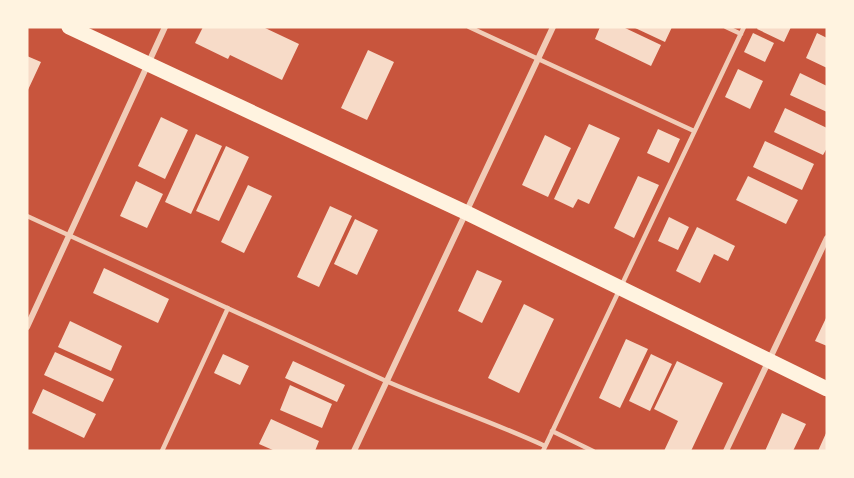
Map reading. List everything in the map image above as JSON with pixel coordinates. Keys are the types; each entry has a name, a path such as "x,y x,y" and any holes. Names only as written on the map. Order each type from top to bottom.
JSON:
{"main road":[{"path":"69,27 465,212 827,389"}],"street":[{"path":"27,327 165,27"},
{"path":"354,451 553,27"},
{"path":"726,451 827,238"}],"lane":[{"path":"469,27 694,131"},
{"path":"726,27 741,34"},
{"path":"27,216 386,381 512,431 544,449 744,27"},
{"path":"162,451 228,308"},
{"path":"552,431 593,451"}],"building":[{"path":"203,27 263,27 299,44 282,80 230,55 228,59 195,43"},
{"path":"600,27 623,27 661,45 651,66 595,39"},
{"path":"633,27 672,27 665,42"},
{"path":"758,27 791,27 784,42 757,29"},
{"path":"753,33 774,43 765,62 744,52"},
{"path":"817,33 827,38 827,68 806,58"},
{"path":"368,50 394,62 367,120 341,108"},
{"path":"27,56 41,62 27,92"},
{"path":"738,69 763,81 750,109 725,97"},
{"path":"800,73 827,86 827,112 790,95"},
{"path":"785,108 827,128 827,148 823,155 774,132"},
{"path":"161,117 188,130 165,179 138,166"},
{"path":"589,124 620,138 589,204 578,199 573,208 554,199"},
{"path":"658,129 680,139 669,163 647,153"},
{"path":"196,134 222,146 191,214 165,202"},
{"path":"545,135 571,148 548,197 522,185"},
{"path":"765,141 814,164 802,190 753,167"},
{"path":"226,146 249,157 219,221 196,211"},
{"path":"638,176 659,185 634,238 614,228"},
{"path":"748,176 798,200 786,224 736,200"},
{"path":"136,181 163,194 147,228 120,216"},
{"path":"248,185 272,196 244,253 221,242"},
{"path":"330,206 352,216 319,287 297,277"},
{"path":"669,217 689,227 678,250 658,241"},
{"path":"355,219 378,230 357,275 334,264"},
{"path":"697,227 735,246 728,261 714,254 700,283 676,271"},
{"path":"104,268 169,299 158,323 93,293"},
{"path":"477,270 502,281 482,323 458,311"},
{"path":"524,304 554,319 519,393 488,378"},
{"path":"827,316 827,346 815,341"},
{"path":"70,321 122,346 111,371 58,347"},
{"path":"626,339 648,349 620,408 599,398"},
{"path":"55,352 114,379 103,402 44,375"},
{"path":"223,354 249,366 240,385 214,373"},
{"path":"651,354 672,364 650,411 629,401"},
{"path":"293,361 345,385 337,402 285,378"},
{"path":"677,361 723,383 691,451 664,451 678,421 654,409"},
{"path":"290,385 332,404 322,428 280,410"},
{"path":"43,389 96,414 84,438 32,413"},
{"path":"782,413 806,424 793,451 765,451"},
{"path":"271,419 319,441 315,451 275,451 259,444"},
{"path":"827,431 827,451 818,451"}]}
